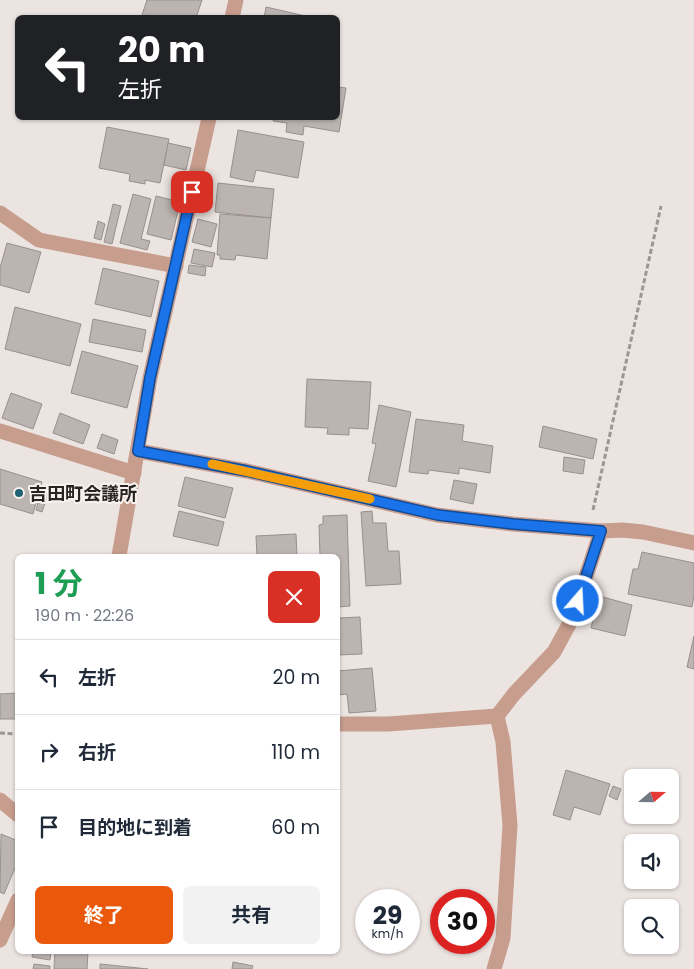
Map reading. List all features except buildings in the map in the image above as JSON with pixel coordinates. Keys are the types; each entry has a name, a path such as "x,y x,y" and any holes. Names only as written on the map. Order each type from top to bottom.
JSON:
{"street":[{"path":"233,15 236,0"},
{"path":"119,554 150,378 209,120"},
{"path":"0,213 39,240 176,266"},
{"path":"0,431 134,473"},
{"path":"138,451 256,473 438,515 595,531 622,530 643,532 694,543"},
{"path":"340,724 388,724 497,716 514,694 554,652 572,619 595,531"},
{"path":"494,969 504,938 510,825 503,742 497,716"},
{"path":"0,800 15,812"},
{"path":"0,940 15,907"}],"path":[{"path":"595,531 660,206"},
{"path":"0,733 15,734"}],"slow traffic":[{"path":"212,464 370,499"}],"place":[{"name":"吉田町会議所","path":"19,493"}],"route":[{"path":"192,192 150,378 138,451 247,471 438,515 513,524 601,531 578,601"}]}
